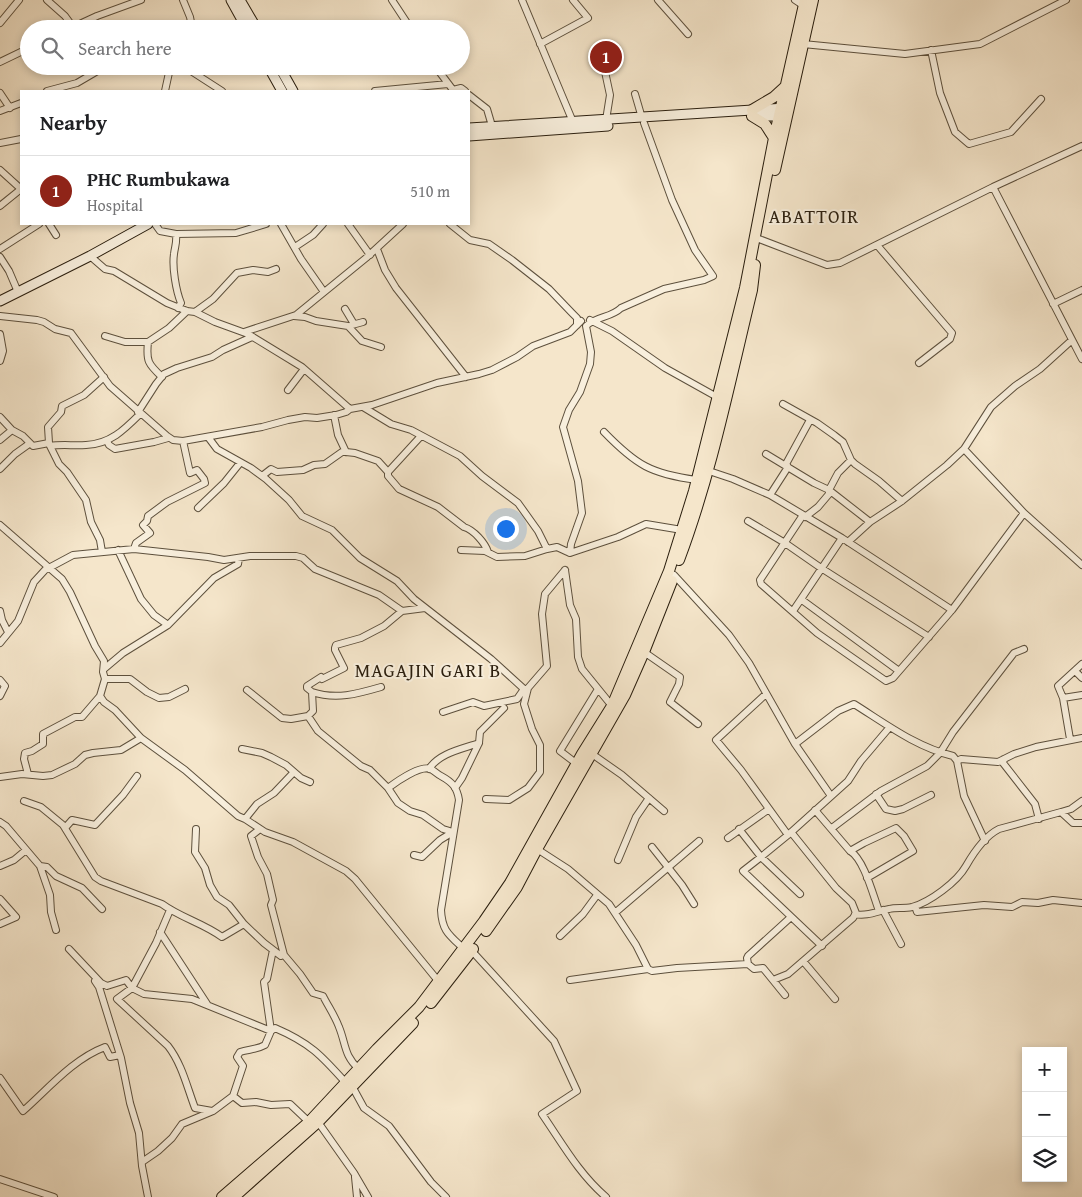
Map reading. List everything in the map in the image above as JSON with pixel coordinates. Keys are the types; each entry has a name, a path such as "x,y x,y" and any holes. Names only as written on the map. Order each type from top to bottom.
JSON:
{"main road":[{"path":"231,0 242,20"},
{"path":"240,0 252,20"},
{"path":"234,1197 314,1122 349,1084 424,1012 487,923 518,887 537,849 625,695 674,575 709,471 752,290 759,239 784,112 813,0"},
{"path":"487,923 612,706 669,571 697,480 744,288 774,138 784,112 801,2"},
{"path":"273,75 281,90"},
{"path":"284,75 292,90"},
{"path":"752,113 787,85"},
{"path":"470,136 643,120 784,112"},
{"path":"752,113 765,124 774,138"},
{"path":"470,128 606,120 643,120"},
{"path":"0,301 90,256 146,225"},
{"path":"349,1084 359,1069 377,1049 420,1007 471,945"},
{"path":"222,1197 314,1122"}],"street":[{"path":"0,23 19,0"},
{"path":"47,0 67,20"},
{"path":"86,20 123,3 141,0"},
{"path":"183,0 191,20"},
{"path":"392,0 405,20"},
{"path":"522,0 573,122"},
{"path":"540,44 588,18 573,0"},
{"path":"658,0 688,34"},
{"path":"803,44 905,54 980,44 1066,0"},
{"path":"931,50 940,93 955,132 969,144 1011,132 1041,99"},
{"path":"0,62 20,52"},
{"path":"606,120 610,94 604,67 616,56"},
{"path":"51,90 77,83 91,75"},
{"path":"166,90 170,75"},
{"path":"197,75 220,90"},
{"path":"442,75 453,90"},
{"path":"385,90 448,84"},
{"path":"0,93 10,108"},
{"path":"0,316 37,320 55,329 68,332 110,386 168,438 173,440 183,441 262,427 288,420 334,415 437,383 492,370 534,346 570,332 578,321 592,320 617,312 621,308 664,290 713,276 695,250 672,200 635,94"},
{"path":"470,95 487,109 492,126"},
{"path":"470,103 478,102"},
{"path":"0,112 20,103"},
{"path":"0,143 20,139"},
{"path":"759,239 827,265 840,263 993,187 1082,146"},
{"path":"0,170 20,188"},
{"path":"993,187 1082,359"},
{"path":"0,206 20,190"},
{"path":"0,249 37,225"},
{"path":"50,225 56,235"},
{"path":"156,225 160,231 176,234 236,233 263,225"},
{"path":"282,225 324,292"},
{"path":"295,247 313,235 323,225"},
{"path":"349,225 370,255"},
{"path":"293,316 370,255 402,225"},
{"path":"451,225 470,240 489,244 535,277 549,289 578,321"},
{"path":"176,234 177,244 173,257 176,286 181,303 178,308"},
{"path":"876,245 952,333 950,339 919,363"},
{"path":"377,249 385,270 396,288 466,376"},
{"path":"90,256 105,269 114,271 178,308 187,312 195,312 215,322 244,332 304,369 350,409"},
{"path":"0,257 9,271 18,292"},
{"path":"195,312 213,299 237,273 253,270 268,272 276,269"},
{"path":"1054,304 1082,290"},
{"path":"344,309 351,325 362,341 381,347"},
{"path":"105,336 125,342 148,342 169,328 187,312"},
{"path":"244,332 293,316 305,316 316,321 351,325 363,322"},
{"path":"592,320 612,331 665,368 717,397"},
{"path":"570,553 571,544 582,513 578,481 563,426 569,410 580,392 590,364 591,352 586,326 592,320"},
{"path":"0,334 3,351 0,361"},
{"path":"0,417 12,430 33,446 86,445 107,441 118,436 139,413 162,376 177,368 212,357 252,337"},
{"path":"848,542 870,522 902,501 964,449 991,407 1015,386 1040,369 1072,340"},
{"path":"148,342 147,358 149,364 162,376"},
{"path":"288,390 304,369"},
{"path":"102,552 100,540 91,522 86,500 67,472 59,464 50,445 48,427 60,412 62,406 84,395 104,377"},
{"path":"783,404 826,428 843,442 851,460 902,501"},
{"path":"363,407 391,424 411,430 460,456 482,476 518,503 538,531 547,549"},
{"path":"334,415 338,436 346,452"},
{"path":"770,494 788,467 786,464 810,420"},
{"path":"0,440 12,430"},
{"path":"604,432 626,454 649,469 674,477 697,480"},
{"path":"388,472 421,436"},
{"path":"208,437 216,449 262,476 289,500 302,516 332,530 360,558 397,581 425,608 491,659 526,689"},
{"path":"107,441 115,449 168,438"},
{"path":"134,549 136,543 150,533 143,525 147,521 146,518 148,516 167,502 205,483 197,470 190,473 183,441"},
{"path":"0,469 15,454 29,444"},
{"path":"964,449 1024,513 1082,565"},
{"path":"262,476 271,469 277,472 303,470 314,465 325,464 342,452 355,453 378,461 399,489 438,507 459,524 468,528 485,543 488,552"},
{"path":"766,454 829,490 870,522"},
{"path":"851,460 838,473 828,494 818,507 804,516 760,580 766,589 817,633 882,679 893,678 930,637 1024,513"},
{"path":"198,508 224,483 240,463"},
{"path":"709,471 770,494 842,538 952,610"},
{"path":"748,521 785,542 930,637"},
{"path":"461,550 484,550 497,557 525,556 557,547 570,553 618,537 646,524 682,530"},
{"path":"0,525 62,579 104,661 105,679 100,696 82,717 75,717 43,734 43,744 26,753 24,759 28,774"},
{"path":"793,611 842,538"},
{"path":"0,643 18,621 34,582 45,570 72,555 118,550 134,549 224,560 250,556 303,558 315,569 379,595 402,612"},
{"path":"118,550 141,599 154,615 168,625"},
{"path":"104,669 123,653 168,625 214,578 238,564 239,558"},
{"path":"443,712 473,702 484,706 517,699 547,666 542,614 545,594 565,570 570,606 576,619 578,657 582,669 612,706"},
{"path":"674,575 729,635 749,663 795,744 831,796"},
{"path":"802,600 900,671"},
{"path":"247,690 282,718 291,719 308,716 313,711 312,692 307,686 321,677 322,679 344,668 335,648 336,645 370,634 409,609 425,608"},
{"path":"0,610 8,632"},
{"path":"832,828 876,794 927,766 940,753 952,732 1014,652 1024,649"},
{"path":"644,652 680,676 681,680 670,702 698,724"},
{"path":"1070,739 1063,698 1058,686 1082,664"},
{"path":"1075,670 1082,678"},
{"path":"105,679 130,679 137,686 159,698 169,697 185,689"},
{"path":"0,680 5,686 0,696"},
{"path":"312,692 334,697 348,696 381,687"},
{"path":"486,799 509,800 528,788 540,772 540,745 532,729 524,704 526,689"},
{"path":"577,764 560,751 598,689"},
{"path":"766,694 716,740 742,770 769,809 855,908 853,918 822,946 788,974 773,980"},
{"path":"1063,698 1082,695"},
{"path":"100,696 141,738 185,770 238,816 245,818 260,829 294,842 350,875 439,982"},
{"path":"795,744 838,711 854,704 889,728 918,744 953,756 957,761 964,796 986,841"},
{"path":"455,788 462,778 478,743 480,732 504,708"},
{"path":"308,716 318,731 362,766 370,770 388,788 398,803 410,811 420,813 431,819 443,829 453,832"},
{"path":"822,946 743,872 848,781 861,761 889,728"},
{"path":"0,777 22,774 52,775 75,764 85,755 121,750 141,738"},
{"path":"957,761 961,759 998,762 1014,754 1036,747 1082,738"},
{"path":"430,769 434,762 441,757 478,743"},
{"path":"242,749 271,757 310,782"},
{"path":"592,754 622,775 664,811"},
{"path":"1004,759 1003,763 1035,804 1039,819"},
{"path":"388,788 422,769 430,769 450,780 455,788 459,800 440,910 442,925 448,935 471,945 554,1041 577,1091 542,1114 583,1174 606,1197"},
{"path":"245,818 257,804 274,793 294,772"},
{"path":"65,828 72,820 95,825 123,795 137,776"},
{"path":"876,794 886,809 895,811 931,795"},
{"path":"618,860 636,817 649,798"},
{"path":"24,801 41,807 65,828 95,877 101,881 152,902 162,904 170,910 206,926 222,937 244,924"},
{"path":"855,914 864,916 881,910 915,906 947,887 965,868 975,852 992,832 999,828 1039,819 1071,809 1082,802"},
{"path":"728,838 769,809"},
{"path":"815,810 850,851 855,854 881,910 901,944"},
{"path":"1061,812 1073,823 1082,823"},
{"path":"0,822 6,826 40,866 52,901 51,912 56,930"},
{"path":"850,851 896,828 904,836 913,851 867,878"},
{"path":"196,829 195,852 205,868 210,885 217,896 229,905 244,924 273,950 281,956 284,955"},
{"path":"260,829 251,836 258,857 268,874 273,900 271,905 284,955 313,993 322,996 339,1026 348,1057 359,1069"},
{"path":"739,830 761,857 800,894"},
{"path":"414,855 422,857 440,840 453,832"},
{"path":"616,912 699,841"},
{"path":"652,847 694,904"},
{"path":"537,849 568,869 609,904 636,945 648,969"},
{"path":"0,866 14,860 26,850"},
{"path":"40,866 47,867 56,876 82,888 102,909"},
{"path":"560,936 583,914 597,895"},
{"path":"0,899 16,917 0,924"},
{"path":"915,906 917,912 984,905 1012,907 1022,902 1038,903 1054,900 1082,903"},
{"path":"170,910 156,943 132,988 117,999 175,1054 184,1072 184,1080 195,1108 213,1111"},
{"path":"786,995 763,968 754,969 748,964 747,958 791,917"},
{"path":"160,932 207,1004"},
{"path":"69,949 101,983 107,986 126,980 132,988 144,994 192,999 199,1004 207,1004 248,1023 271,1031 275,1028 297,1038 312,1048 349,1084 364,1108 389,1126 431,1182 446,1197"},
{"path":"142,1162 158,1151 187,1121 213,1111 233,1096 243,1066 237,1057 240,1052 245,1050 251,1051 265,1045 271,1031 264,982 267,979 273,950"},
{"path":"803,961 835,999"},
{"path":"570,980 648,969 652,971 748,964"},
{"path":"90,971 99,987 120,1055 130,1103 140,1138 148,1197"},
{"path":"0,1078 23,1111 65,1073 95,1051 105,1047 110,1057 120,1055"},
{"path":"233,1096 242,1103 290,1104 314,1122 354,1173 368,1197"},
{"path":"354,1173 357,1197"},
{"path":"0,1179 54,1197"}],"place":[{"name":"PHC Rumbukawa","path":"606,57"}],"district":[{"name":"ABATTOIR","path":"814,216"},
{"name":"MAGAJIN GARI B","path":"428,670"}]}
